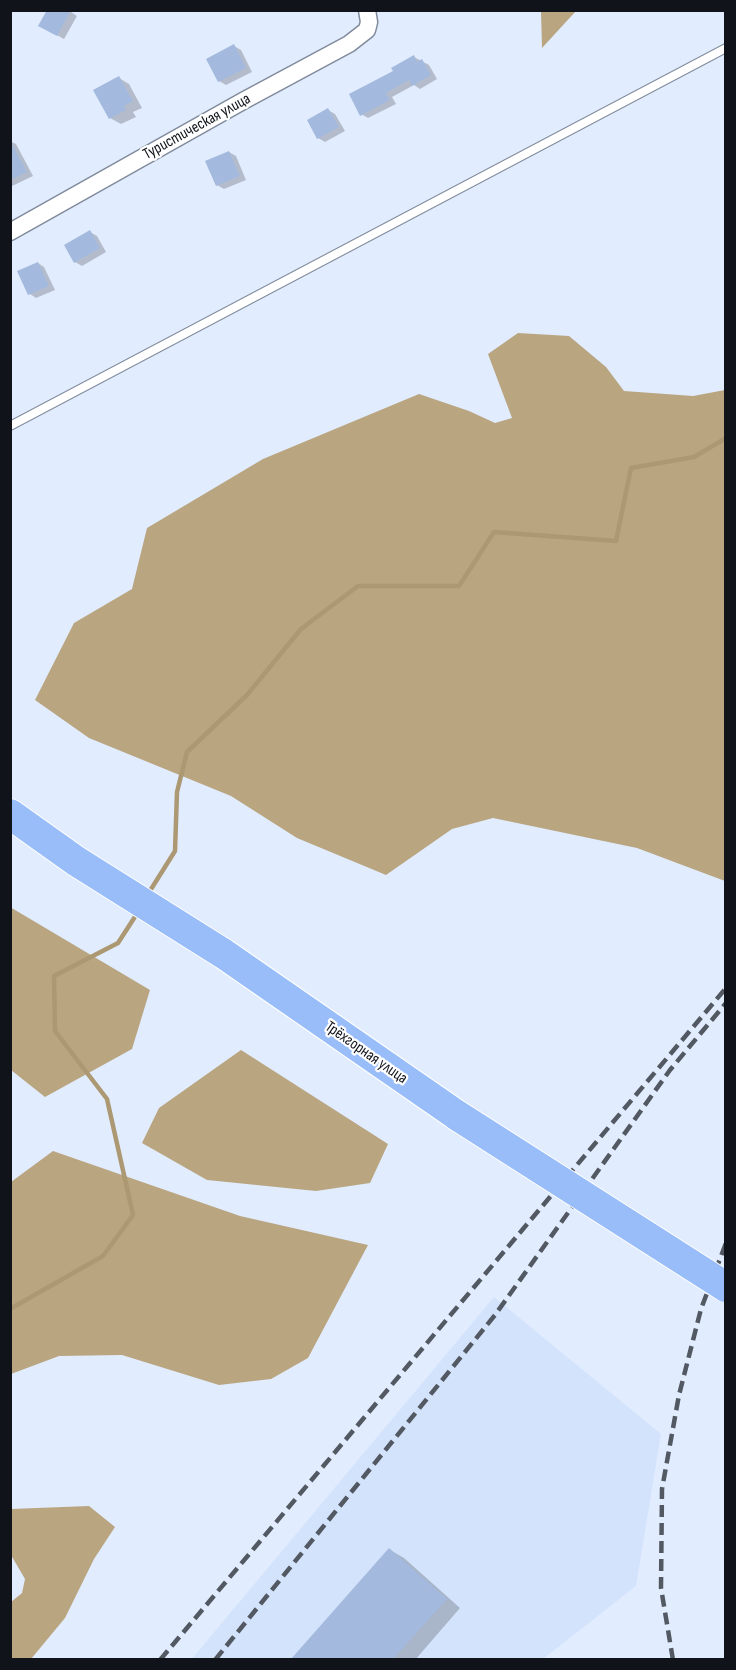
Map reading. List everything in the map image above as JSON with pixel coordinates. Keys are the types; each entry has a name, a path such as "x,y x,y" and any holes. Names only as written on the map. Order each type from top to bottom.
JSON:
{"highway":[{"name":"Трёхгорная улица","path":"10,814 76,861 224,954 458,1116 726,1287"}],"street":[{"name":"Туристическая улица","path":"10,232 349,44 367,30 368,11"}],"lane":[{"path":"10,426 726,48"}],"shaded area":[{"path":"541,11 576,11 542,48"},
{"path":"518,333 569,336 606,367 624,391 693,396 725,390 725,881 637,848 493,818 452,829 386,875 297,838 231,796 89,738 35,700 74,623 132,589 147,528 263,459 419,394 469,411 495,423 512,418 488,354"},
{"path":"10,907 150,990 132,1049 45,1097 11,1070"},
{"path":"241,1050 388,1144 370,1183 316,1191 207,1180 142,1143 159,1108"},
{"path":"53,1151 240,1216 368,1245 308,1358 271,1379 219,1385 122,1355 59,1356 11,1374 11,1182"},
{"path":"494,1297 661,1434 636,1586 543,1659 191,1660"},
{"path":"89,1506 115,1527 94,1559 65,1618 31,1659 11,1659 11,1602 22,1593 25,1579 11,1555 11,1509"}],"building":[{"path":"47,10 71,10 57,36 38,26"},
{"path":"234,44 246,68 218,82 206,59"},
{"path":"414,55 417,62 422,59 431,75 412,86 409,80 386,93 390,100 360,116 349,94 393,71 391,68"},
{"path":"119,76 133,101 124,106 126,110 109,119 93,90"},
{"path":"328,108 339,127 317,139 307,120"},
{"path":"10,141 27,172 10,180"},
{"path":"229,151 240,176 216,186 205,161"},
{"path":"90,230 100,248 74,263 64,245"},
{"path":"38,262 49,286 28,295 17,271"},
{"path":"389,1548 447,1599 393,1659 291,1659"}],"waterway":[{"path":"148,894 175,851 177,792 187,752 247,695 301,629 358,586 459,586 494,532 616,541 631,468 694,457 726,438"},
{"path":"10,1309 103,1256 133,1215 107,1099 55,1031 54,976 118,943 138,912"}],"railway":[{"path":"160,1660 726,988"},
{"path":"215,1660 495,1315 670,1070 726,1003"},
{"path":"673,1660 661,1588 662,1489 679,1395 701,1309 726,1243"}]}
